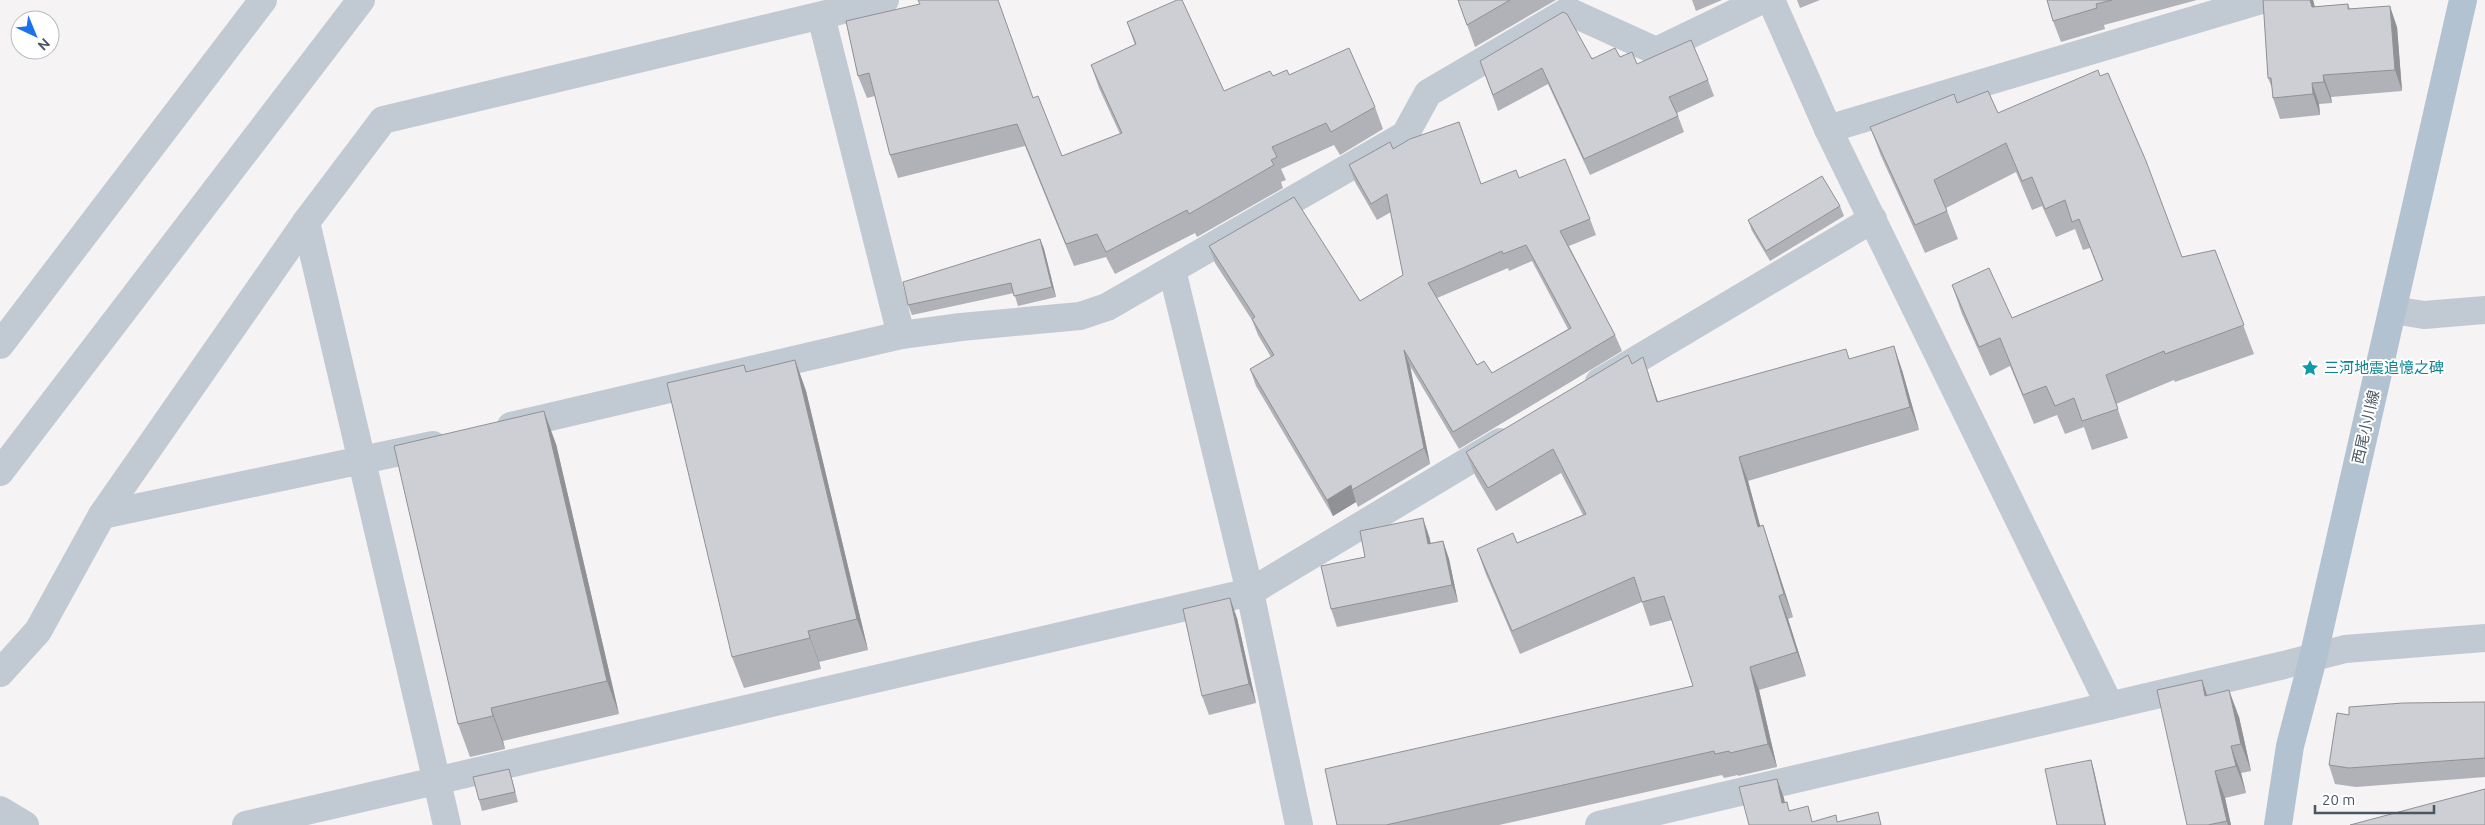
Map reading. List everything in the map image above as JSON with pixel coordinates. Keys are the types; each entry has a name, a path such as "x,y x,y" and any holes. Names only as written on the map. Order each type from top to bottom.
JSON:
{"main road":[{"name":"西尾小川線","path":"2278,825 2290,746 2313,658 2463,0"}],"street":[{"path":"0,345 263,0"},
{"path":"0,472 361,0"},
{"path":"0,673 38,631 102,515 306,222 383,120 885,0"},
{"path":"488,432 901,335 962,326 1080,316 1107,307 1405,135 1428,93 1568,11 1656,50 1762,0"},
{"path":"1771,0 1828,129 2110,706"},
{"path":"1828,129 2261,0"},
{"path":"821,16 901,335"},
{"path":"1576,396 1873,219"},
{"path":"306,222 446,825"},
{"path":"1172,270 1250,592 1299,825"},
{"path":"2393,310 2424,315 2485,310"},
{"path":"246,825 1250,592 1518,432"},
{"path":"102,515 459,439"},
{"path":"1600,825 2345,649 2485,638"},
{"path":"0,810 26,825"}],"building":[{"path":"918,0 998,0 1033,98 1038,96 1062,156 1122,133 1091,65 1136,44 1127,22 1177,0 1182,0 1224,91 1270,71 1273,76 1287,70 1289,75 1349,48 1375,107 1331,132 1326,123 1272,147 1277,157 1271,160 1274,165 1189,214 1187,210 1106,252 1097,234 1066,244 1017,124 890,155 869,73 858,76 846,21 920,4"},
{"path":"1458,0 1510,0 1467,25"},
{"path":"2047,0 2112,0 2096,4 2097,8 2053,21"},
{"path":"2263,0 2310,0 2312,7 2348,4 2348,9 2390,6 2395,70 2323,75 2324,82 2312,83 2313,94 2273,98 2271,78 2268,78"},
{"path":"1563,12 1567,14 1592,59 1615,48 1620,57 1632,52 1637,64 1691,40 1708,80 1669,97 1678,116 1584,159 1542,68 1493,95 1480,61"},
{"path":"2098,70 2100,76 2108,73 2146,161 2182,257 2215,250 2244,325 2165,354 2164,351 2106,375 2118,409 2082,421 2074,398 2055,406 2046,386 2023,395 2000,338 1979,347 1952,285 1989,268 2012,318 2103,280 2079,219 2072,222 2065,200 2045,209 2032,177 2022,181 2006,143 1934,180 1947,211 1915,225 1870,127 1954,94 1957,103 1988,91 1998,113"},
{"path":"1459,122 1481,184 1516,170 1519,178 1565,159 1590,219 1560,231 1615,335 1453,432 1404,350 1424,448 1352,490 1351,485 1327,500 1250,369 1274,355 1252,319 1255,317 1209,246 1294,197 1360,301 1403,275 1387,194 1371,204 1349,165 1390,142 1393,149 1410,139","holes":["1526,245 1571,328 1492,373 1484,361 1477,365 1428,283 1502,251 1503,254"]},
{"path":"1822,176 1840,206 1766,251 1748,220"},
{"path":"1040,239 1052,287 1014,296 1011,283 908,305 903,282"},
{"path":"1894,346 1910,407 1739,457 1758,527 1763,525 1784,594 1779,596 1797,652 1750,667 1768,744 1730,753 1729,751 1715,754 1714,751 1386,825 1337,825 1325,769 1693,686 1664,596 1642,602 1634,577 1512,631 1477,549 1513,533 1517,543 1586,514 1553,449 1488,488 1466,452 1628,355 1632,364 1643,357 1657,402 1846,349 1849,359"},
{"path":"795,360 857,619 808,631 810,638 732,657 667,383 744,365 746,372"},
{"path":"544,411 607,681 491,708 493,716 458,724 394,446"},
{"path":"1423,518 1428,544 1443,541 1452,585 1331,609 1321,566 1365,557 1360,531"},
{"path":"1230,598 1249,684 1202,696 1183,609"},
{"path":"2202,680 2205,696 2229,690 2241,744 2231,746 2236,766 2215,771 2227,821 2208,825 2187,825 2157,690"},
{"path":"2485,702 2485,758 2349,768 2329,765 2337,713 2349,715 2349,707 2403,703"},
{"path":"2091,760 2105,825 2057,825 2045,769"},
{"path":"509,769 515,792 479,800 473,777"},
{"path":"1777,779 1782,803 1787,802 1789,811 1808,806 1812,822 1836,815 1837,822 1878,812 1881,825 1749,825 1739,787"},
{"path":"2485,789 2485,825 2350,825"}],"place":[{"name":"三河地震追憶之碑","path":"2310,368"}]}
